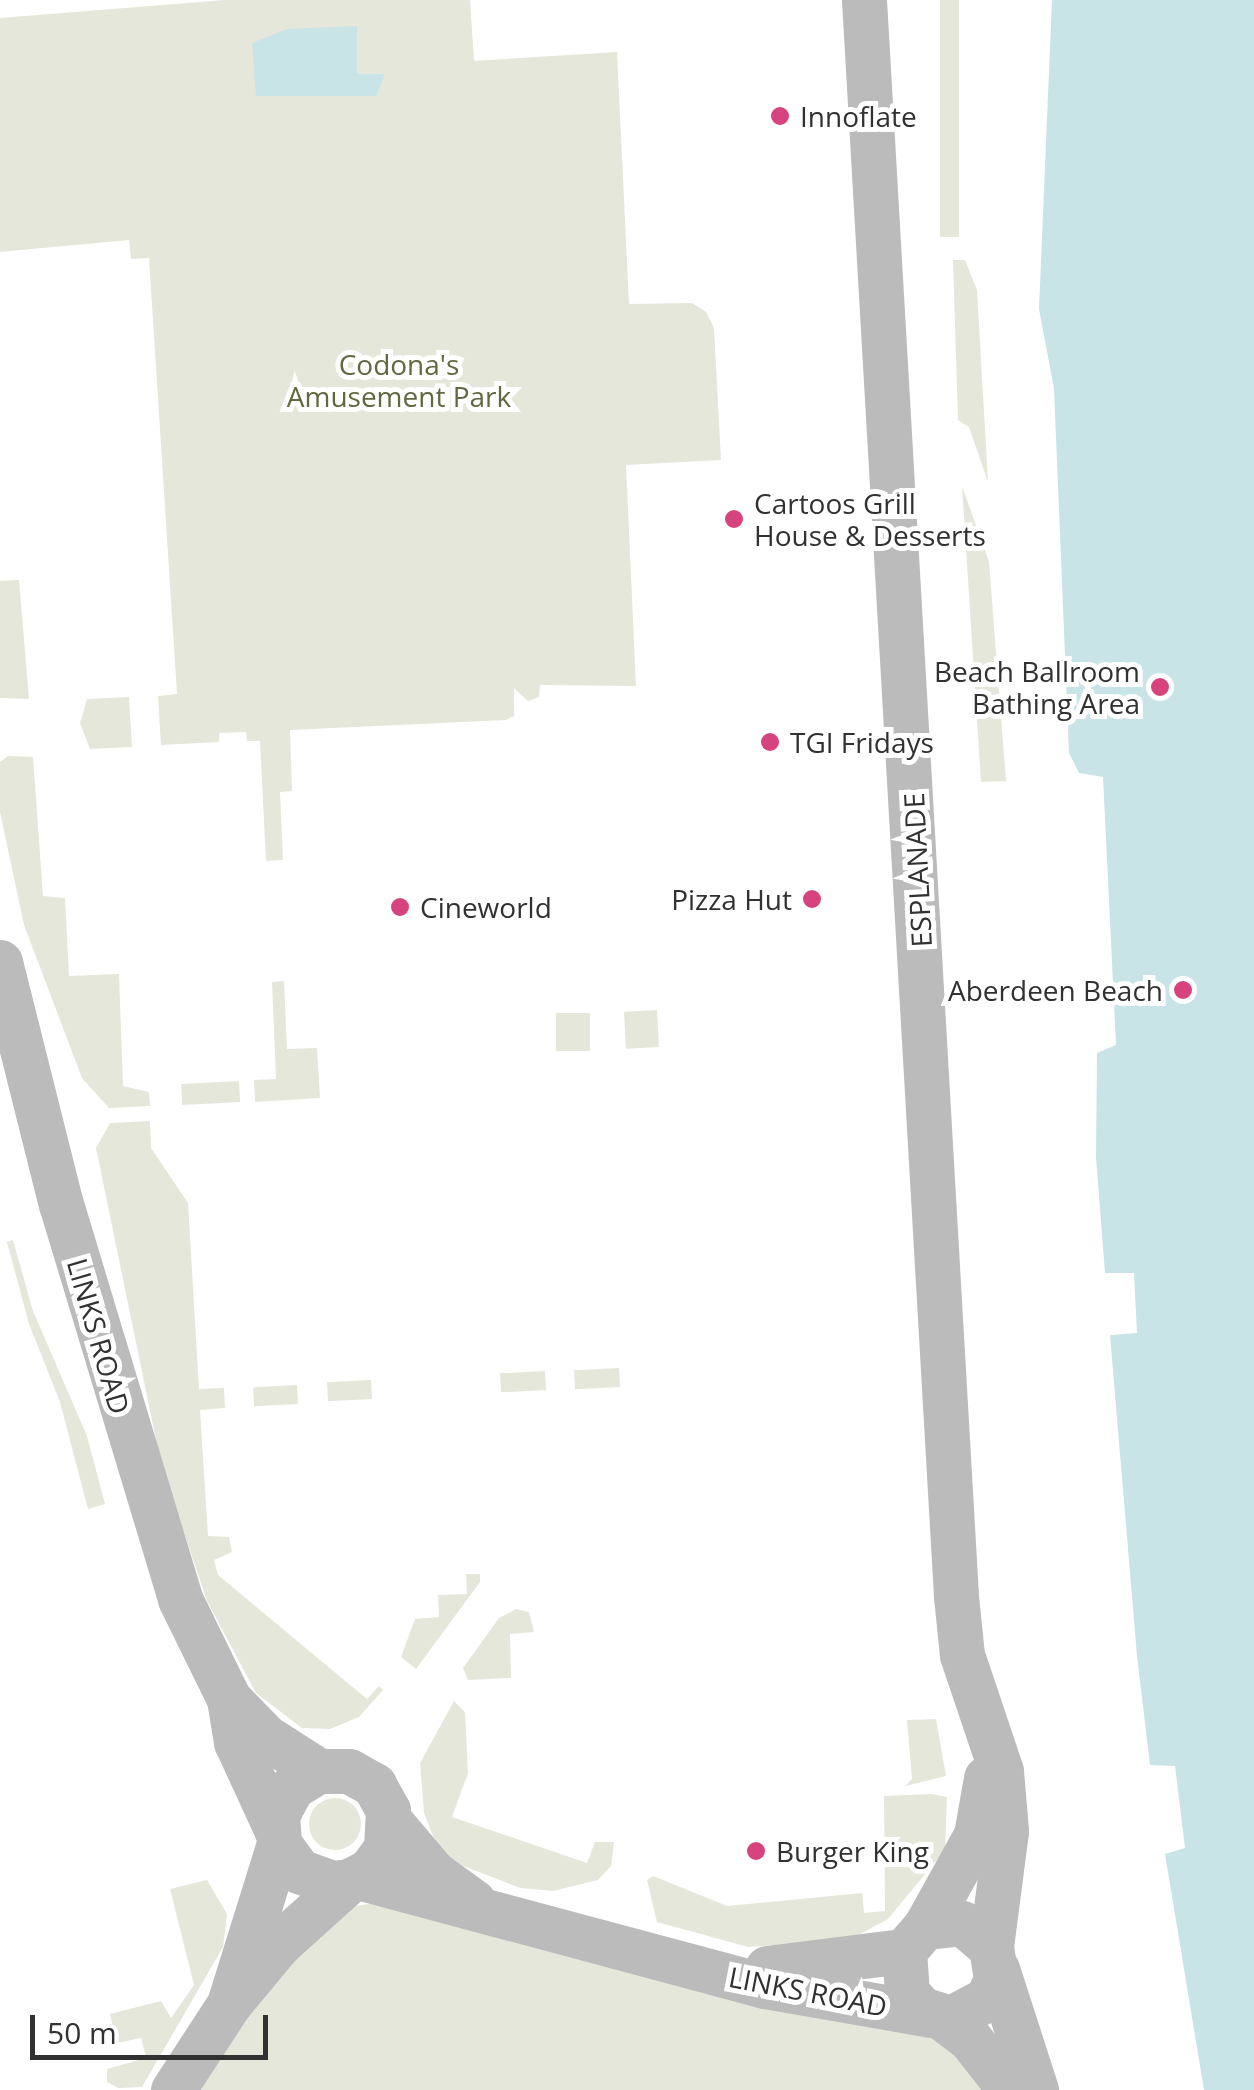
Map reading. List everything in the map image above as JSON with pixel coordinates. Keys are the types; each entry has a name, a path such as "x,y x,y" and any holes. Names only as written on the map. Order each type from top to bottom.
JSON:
{"street":[{"name":"ESPLANADE","path":"864,0 956,1596 962,1655 1001,1770 1006,1831 994,1958 1036,2090"},
{"name":"LINKS ROAD","path":"0,962 61,1204 152,1518 180,1599 230,1699 266,1736 319,1771"},
{"name":"LINKS ROAD","path":"230,1699 236,1742 278,1837"},
{"name":"ESPLANADE","path":"914,1939 976,1834 989,1736"},
{"path":"172,2090 229,2004 288,1935 380,1860 390,1820 383,1796 362,1776 319,1771 282,1800 278,1837 229,2004"},
{"name":"LINKS ROAD","path":"390,1820 434,1874 484,1908"},
{"path":"278,1837 299,1871 332,1883 354,1879"},
{"name":"LINKS ROAD","path":"354,1879 484,1908 765,1986 936,2016"},
{"path":"936,2016 980,2006 994,1958 962,1923 914,1939 902,1983 936,2016 970,2038 1010,2090"},
{"name":"LINKS ROAD","path":"685,1964 786,1969 914,1939"}],"green space":[{"name":"Codona's Amusement Park","path":"225,0 470,0 474,61 617,52 629,304 692,303 706,312 714,328 721,460 626,465 636,686 540,685 539,697 528,701 514,688 514,716 506,720 290,730 292,791 280,792 283,860 266,861 260,741 247,741 246,732 219,733 219,742 161,745 158,696 177,694 149,258 131,259 129,240 0,252 0,18"},
{"path":"940,0 959,0 959,237 940,237"},
{"path":"953,260 965,260 977,290 988,482 969,427 958,420"},
{"path":"962,486 989,562 1006,781 981,782"},
{"path":"19,580 29,699 0,698 0,581"},
{"path":"129,697 132,747 90,749 80,723 87,699"},
{"path":"8,756 33,757 43,896 65,898 69,976 119,974 123,1086 149,1092 150,1106 109,1108 82,1078 24,925 0,812 0,762"},
{"path":"284,981 287,1049 317,1048 320,1098 255,1102 254,1080 276,1079 272,982"},
{"path":"657,1010 659,1047 626,1049 624,1012"},
{"path":"556,1013 590,1013 590,1051 556,1051"},
{"path":"239,1081 240,1102 182,1105 181,1084"},
{"path":"150,1121 151,1148 188,1203 199,1389 224,1388 225,1408 200,1410 208,1536 229,1537 232,1552 214,1560 218,1575 367,1699 379,1686 383,1690 359,1717 330,1729 302,1728 256,1693 207,1601 161,1464 96,1148 110,1123"},
{"path":"13,1240 33,1311 87,1436 105,1504 88,1509 60,1402 29,1324 7,1242"},
{"path":"619,1368 620,1387 575,1389 574,1370"},
{"path":"545,1371 546,1390 501,1392 500,1373"},
{"path":"371,1380 372,1399 328,1401 327,1382"},
{"path":"297,1385 298,1404 254,1406 253,1387"},
{"path":"466,1574 480,1574 480,1582 416,1669 401,1657 415,1619 439,1617 438,1595 467,1594"},
{"path":"516,1609 529,1612 534,1632 510,1634 511,1678 468,1680 463,1668 499,1618"},
{"path":"454,1701 465,1712 468,1773 452,1817 587,1863 595,1842 614,1842 611,1866 598,1880 553,1891 520,1888 453,1862 435,1841 424,1813 420,1763"},
{"path":"936,1719 946,1776 905,1786 912,1779 907,1720"},
{"path":"884,1796 947,1797 945,1850 888,1919 849,1940 748,1947 657,1922 647,1880 653,1876 727,1906 862,1893 864,1913 885,1911"},
{"path":"335,1798 353,1806 361,1824 353,1842 335,1850 317,1842 309,1824 317,1806"},
{"path":"207,1880 227,1914 223,1947 142,2087 118,2088 107,2082 107,2069 146,2058 141,2038 117,2043 110,2014 161,2001 171,2018 194,1985 170,1889"},
{"path":"385,1902 924,2031 965,2057 991,2090 191,2090 286,1949 347,1907"}],"water":[{"name":"Beach Ballroom Bathing Area","path":"1052,0 1254,0 1254,2090 1204,2090 1165,1854 1185,1848 1175,1766 1150,1765 1137,1656 1110,1335 1137,1333 1134,1273 1105,1273 1096,1157 1097,1053 1116,1045 1103,777 1079,773 1069,753 1054,389 1039,309"},
{"path":"357,26 357,74 385,74 376,96 256,96 252,43 287,29"}],"place":[{"name":"Innoflate","path":"780,116"},
{"name":"Cartoos Grill House & Desserts","path":"734,519"},
{"name":"Beach Ballroom Bathing Area","path":"1160,687"},
{"name":"TGI Fridays","path":"770,742"},
{"name":"Pizza Hut","path":"812,899"},
{"name":"Cineworld","path":"400,907"},
{"name":"Aberdeen Beach","path":"1183,990"},
{"name":"Burger King","path":"756,1851"}]}
